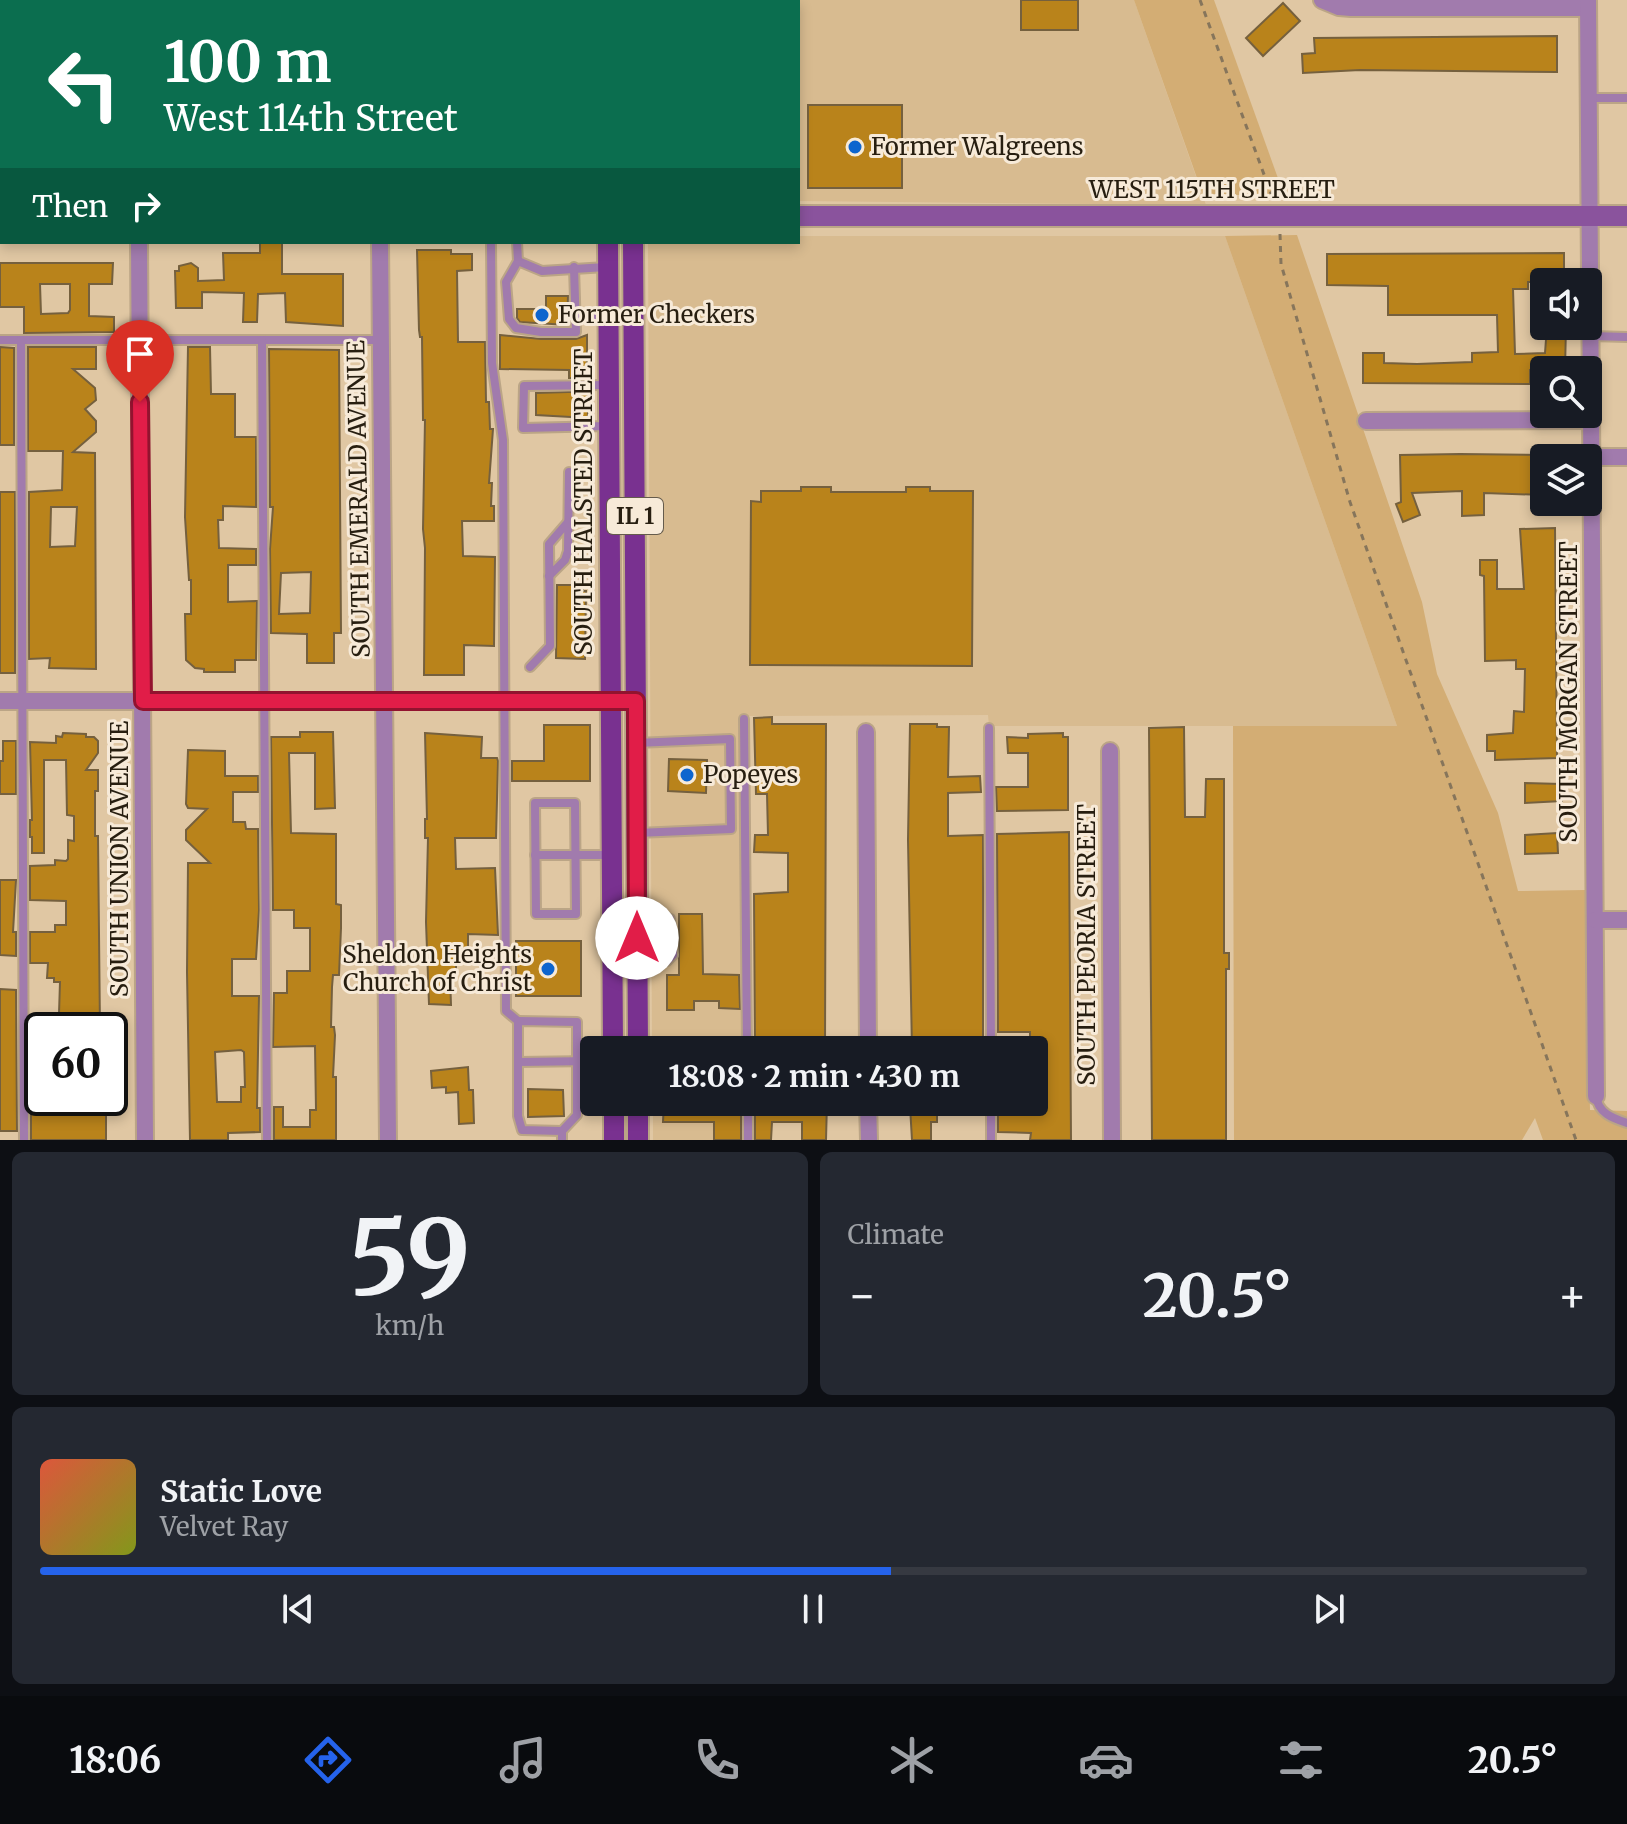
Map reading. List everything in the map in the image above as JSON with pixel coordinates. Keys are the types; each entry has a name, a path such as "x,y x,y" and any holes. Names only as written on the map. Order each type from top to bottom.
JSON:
{"main road":[{"name":"SOUTH HALSTED STREET","path":"608,244 613,1036"},
{"name":"SOUTH HALSTED STREET","path":"633,244 638,1036"},
{"path":"614,1116 614,1140"},
{"path":"638,1116 638,1140"}],"street":[{"path":"1324,1 1351,8 1588,4"},
{"name":"SOUTH MORGAN STREET","path":"1588,4 1590,268"},
{"name":"WEST 115TH STREET","path":"800,216 1627,216"},
{"name":"SOUTH UNION AVENUE","path":"139,244 145,1140"},
{"name":"SOUTH EMERALD AVENUE","path":"380,244 388,1140"},
{"path":"1366,421 1530,420"},
{"path":"1602,457 1627,457"},
{"name":"SOUTH MORGAN STREET","path":"1592,516 1596,1096"},
{"path":"0,701 636,701"},
{"path":"866,732 868,1036"},
{"name":"SOUTH PEORIA STREET","path":"1110,751 1112,1140"},
{"path":"1595,920 1627,920"},
{"path":"868,1116 869,1140"}],"lane":[{"path":"1589,98 1627,98"},
{"path":"491,244 492,363 503,440 506,1011 518,1021 577,1022 577,1115 562,1136 522,1130 518,1116 518,1021"},
{"path":"517,244 518,261 506,282 509,319 516,328 576,332 574,267"},
{"path":"518,261 542,271 608,267"},
{"path":"575,318 608,317"},
{"path":"1602,336 1627,337"},
{"path":"0,340 381,340"},
{"path":"21,340 24,1140"},
{"path":"262,340 267,1140"},
{"path":"609,385 524,386 523,428 609,426"},
{"path":"549,576 565,560 568,551 569,472"},
{"path":"530,667 550,646 549,544 568,522"},
{"path":"744,719 747,1036"},
{"path":"989,728 991,1036"},
{"path":"636,743 730,739 731,829 636,833"},
{"path":"535,803 575,803 575,855 576,914 536,914 535,803"},
{"path":"535,855 612,855"},
{"path":"637,916 670,919 673,955 667,961 637,961"},
{"path":"518,1062 577,1061"},
{"path":"1596,1096 1597,1104 1608,1116 1627,1123"},
{"path":"748,1116 748,1140"},
{"path":"991,1116 991,1140"}],"path":[{"path":"1200,0 1275,204"},
{"path":"1281,238 1281,264 1350,502 1576,1140"}],"shaded area":[{"path":"800,0 1134,0 1206,205 800,201"},
{"path":"1134,0 1214,0 1284,195 1203,195"},
{"path":"1297,235 1422,602 1437,674 1498,813 1518,891 1585,890 1590,1110 1627,1111 1627,1140 1543,1140 1535,1118 1522,1140 1234,1140 1233,726 1397,726 1225,236"},
{"path":"800,236 1225,236 1397,726 989,726 988,715 741,716 743,1036 652,1036 648,244 800,244"},
{"path":"653,1116 744,1116 744,1140 653,1140"}],"building":[{"path":"1021,0 1078,0 1078,30 1021,30"},
{"path":"1283,3 1300,21 1263,56 1246,38"},
{"path":"1557,36 1557,72 1360,70 1303,73 1302,54 1315,53 1314,38"},
{"name":"Former Walgreens","path":"808,105 902,105 902,188 808,188"},
{"path":"260,244 282,244 282,274 343,274 343,326 286,322 285,293 258,294 257,322 243,322 244,293 202,292 202,308 176,308 175,271 179,271 179,266 191,263 198,268 198,281 224,280 223,253 260,253"},
{"path":"417,250 451,250 451,254 472,254 472,270 457,271 458,342 485,342 486,402 489,402 490,429 493,429 489,483 492,483 494,521 462,521 463,556 495,557 494,646 464,645 464,675 424,675 425,420"},
{"path":"1564,253 1564,268 1530,268 1528,289 1513,289 1515,354 1545,353 1546,340 1566,340 1565,356 1530,356 1530,384 1363,383 1363,353 1384,353 1384,363 1417,364 1472,362 1472,353 1498,352 1497,315 1388,315 1388,286 1327,285 1327,254"},
{"path":"0,263 113,263 112,284 89,284 89,316 114,317 114,332 24,333 24,307 0,307","holes":["40,284 70,284 68,313 41,314"]},
{"name":"Former Checkers","path":"546,296 568,296 567,325 520,322 517,309 546,309"},
{"path":"500,335 576,339 587,335 587,378 569,378 569,370 500,369"},
{"path":"0,347 14,348 14,445 0,445"},
{"path":"28,347 96,347 96,369 73,369 95,388 96,400 85,409 96,421 96,432 73,452 95,453 96,669 49,668 50,658 29,659 29,492 62,490 63,451 28,451","holes":["51,507 77,507 75,546 50,547"]},
{"path":"188,347 210,347 211,394 235,394 235,437 256,437 256,507 223,506 223,520 218,520 219,548 256,549 256,565 228,565 228,602 257,601 256,660 235,660 235,672 204,672 204,669 195,668 186,660 185,614 191,614 185,517"},
{"path":"269,349 339,350 341,633 334,633 334,663 307,663 307,634 271,633 273,507 270,507","holes":["311,572 310,613 279,614 281,573"]},
{"path":"588,392 588,418 536,415 536,393"},
{"path":"1400,455 1530,455 1530,495 1484,493 1484,515 1462,516 1462,491 1412,493 1420,515 1403,522 1396,504 1401,502"},
{"path":"801,487 831,487 831,492 906,492 906,487 930,487 930,491 973,491 972,666 750,665 751,501 761,502 761,491 801,491"},
{"path":"0,492 15,492 15,673 0,673"},
{"path":"1555,528 1557,758 1495,760 1495,751 1487,751 1487,735 1513,733 1514,711 1524,712 1525,669 1516,669 1516,660 1485,661 1484,576 1480,575 1480,560 1497,560 1497,589 1524,589 1520,529"},
{"path":"557,585 583,585 583,591 586,591 585,659 556,658"},
{"path":"772,717 772,724 826,724 825,1036 755,1036 754,894 788,892 788,853 754,852 755,835 768,835 767,794 756,794 754,718"},
{"path":"910,724 949,727 948,777 980,776 981,792 948,793 948,836 983,835 983,1036 912,1036 908,840"},
{"path":"544,725 590,725 590,781 512,781 512,761 544,761"},
{"path":"1184,727 1185,817 1205,817 1206,779 1224,779 1224,953 1229,953 1229,969 1226,969 1226,1140 1152,1140 1149,728"},
{"path":"300,732 333,732 335,808 315,809 315,753 289,753 291,833 336,834 336,904 341,905 341,928 339,975 333,975 331,1027 334,1027 335,1035 336,1140 274,1140 274,1107 283,1107 283,1127 310,1127 310,1110 316,1110 315,1046 273,1047 274,993 287,993 287,971 310,971 310,928 294,928 294,910 273,910 271,737 300,737"},
{"path":"63,733 86,734 86,737 94,737 98,741 98,753 86,770 98,770 95,836 98,836 100,1012 59,1012 60,982 47,978 48,963 30,963 30,932 55,932 55,925 66,925 66,901 30,900 30,866 55,865 55,860 68,859 68,840 74,841 74,816 67,815 66,760 44,760 44,853 32,853 30,742 56,743 56,736 62,737"},
{"path":"425,733 482,737 481,758 497,758 498,761 496,838 455,838 456,869 495,868 498,935 468,934 468,949 456,949 456,976 450,976 451,1005 429,1004"},
{"path":"1063,733 1063,737 1068,737 1068,810 997,811 996,787 1028,787 1028,753 1008,753 1007,737 1028,738 1028,734"},
{"path":"3,741 16,741 16,794 0,794"},
{"path":"188,750 225,751 225,776 258,776 258,792 233,792 233,822 245,822 246,829 258,829 259,910 256,959 232,959 232,996 259,996 257,1108 260,1108 260,1132 228,1133 228,1140 190,1140 188,863 210,863 186,840 186,830 207,809 188,808","holes":["215,1052 244,1052 245,1087 241,1087 241,1102 217,1102"]},
{"name":"Popeyes","path":"669,759 707,760 706,793 668,791"},
{"path":"1525,783 1561,784 1562,801 1525,803"},
{"path":"1069,832 1071,1140 1030,1140 1031,1133 998,1132 998,1116 1048,1116 1048,1036 1030,1036 1030,1032 998,1032 997,834"},
{"path":"1557,833 1558,853 1525,854 1525,835"},
{"path":"0,880 16,880 13,932 16,932 16,956 0,955"},
{"path":"679,914 702,914 703,974 739,975 740,1009 719,1008 719,1001 694,1001 694,1010 667,1010 667,975 679,975"},
{"name":"Sheldon Heights Church of Christ","path":"516,941 581,941 581,996 516,996"},
{"path":"0,989 16,990 17,1131 0,1131"},
{"path":"468,1067 469,1090 473,1090 474,1123 459,1124 458,1092 446,1093 446,1087 432,1088 431,1071"},
{"path":"528,1089 563,1090 564,1116 528,1117"},
{"path":"31,1116 106,1116 106,1140 31,1140"},
{"path":"663,1116 741,1116 741,1140 714,1140 714,1122 663,1122"},
{"path":"755,1116 827,1116 826,1140 802,1140 802,1122 772,1122 771,1140 755,1140"},
{"path":"911,1116 937,1116 937,1122 931,1122 931,1140 912,1140"}],"place":[{"name":"Former Walgreens","path":"855,147"},
{"name":"Former Checkers","path":"542,315"},
{"name":"Popeyes","path":"687,775"},
{"name":"Sheldon Heights Church of Christ","path":"548,969"}],"route":[{"path":"140,402 143,701 636,701 637,938"}]}
